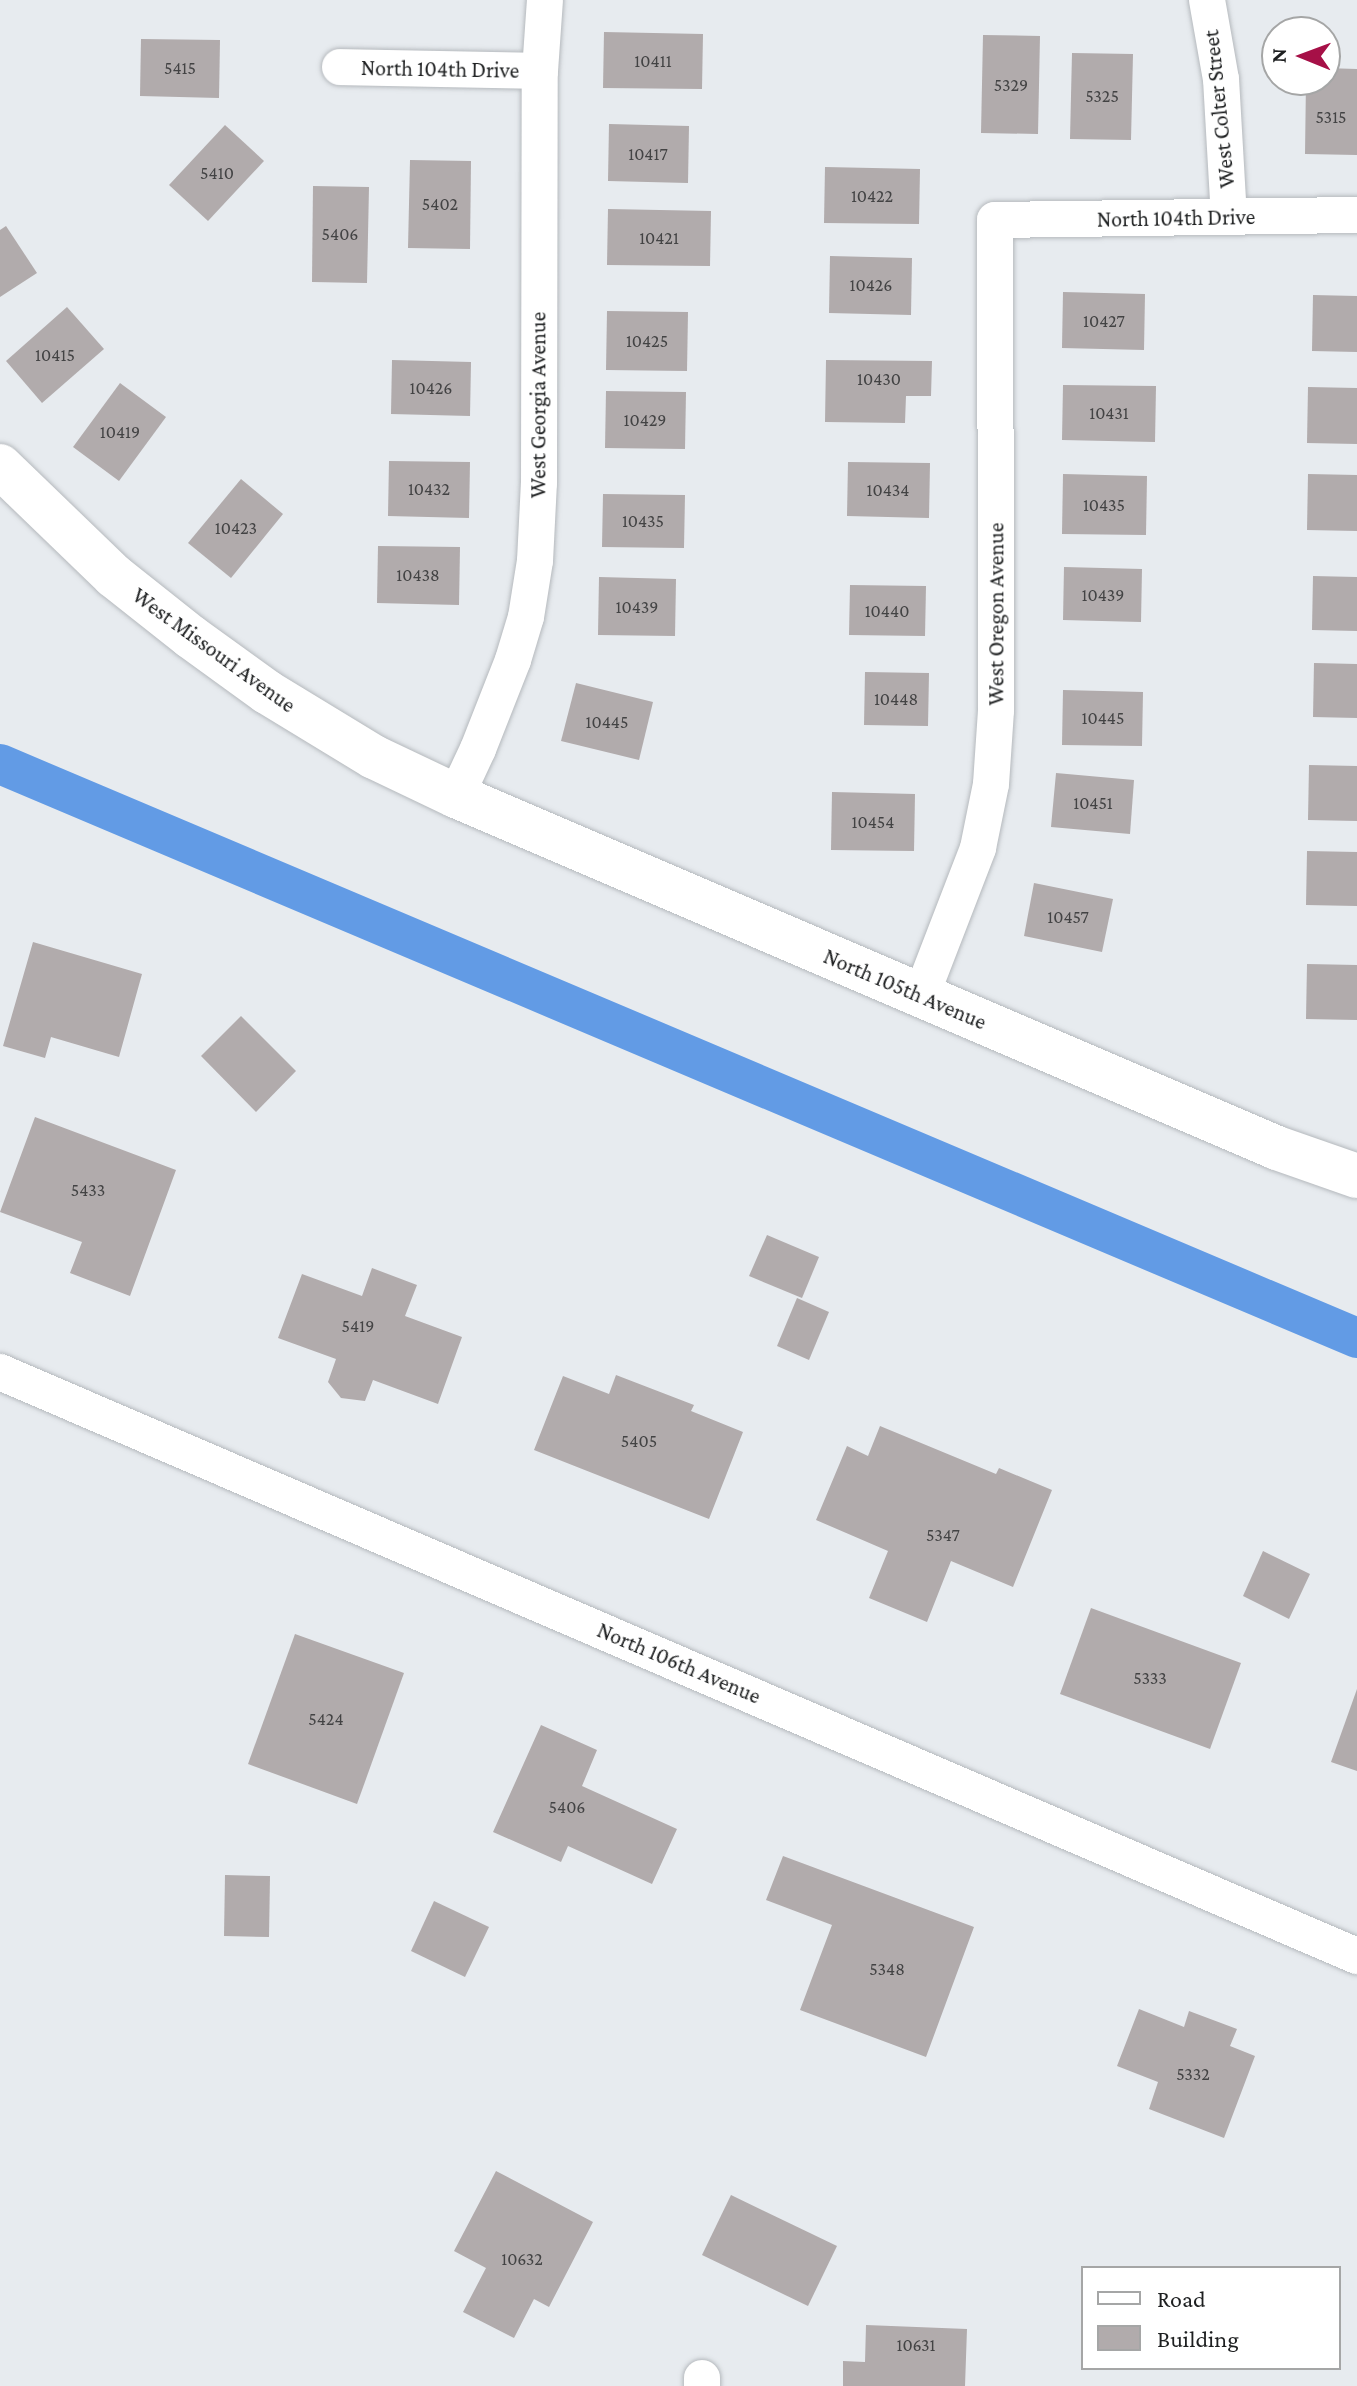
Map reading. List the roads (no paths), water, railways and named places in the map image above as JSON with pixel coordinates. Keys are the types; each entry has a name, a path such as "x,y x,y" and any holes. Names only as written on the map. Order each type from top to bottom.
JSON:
{"street":[{"name":"West Georgia Avenue","path":"456,796 513,660 526,617 535,561 539,483 540,71 545,0"},
{"name":"West Colter Street","path":"1207,0 1221,79 1229,217"},
{"name":"North 104th Drive","path":"340,67 540,71"},
{"name":"North 104th Drive","path":"995,220 1357,215"},
{"name":"West Oregon Avenue","path":"921,996 978,848 991,784 996,710 995,220"},
{"name":"West Missouri Avenue","path":"0,466 114,576 254,683 335,735 456,796"},
{"name":"North 105th Avenue","path":"456,796 1277,1148 1357,1176"},
{"name":"North 106th Avenue","path":"0,1372 1357,1956"}],"waterway":[{"path":"0,764 1357,1338"}]}
